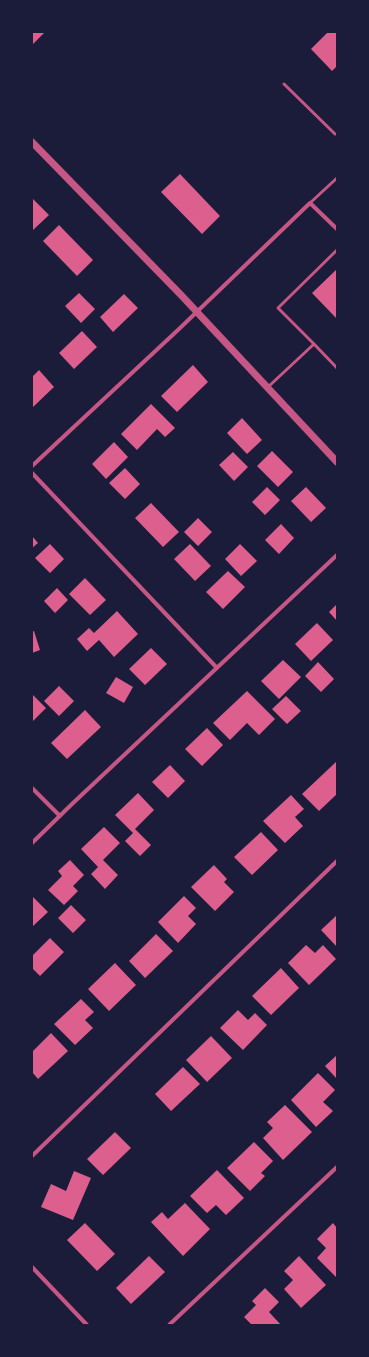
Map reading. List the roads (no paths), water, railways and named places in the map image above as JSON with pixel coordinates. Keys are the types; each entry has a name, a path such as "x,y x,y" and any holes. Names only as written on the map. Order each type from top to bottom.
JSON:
{"street":[{"path":"32,142 268,387 337,462"},
{"path":"32,466 310,203 337,229"},
{"path":"32,473 217,668"},
{"path":"32,843 337,555"},
{"path":"32,788 60,816"},
{"path":"32,1156 337,861"},
{"path":"169,1325 337,1167"},
{"path":"32,1268 87,1325"}],"lane":[{"path":"284,84 336,134"},
{"path":"310,203 337,178"},
{"path":"337,250 278,308 337,368"},
{"path":"268,387 314,344"}]}
